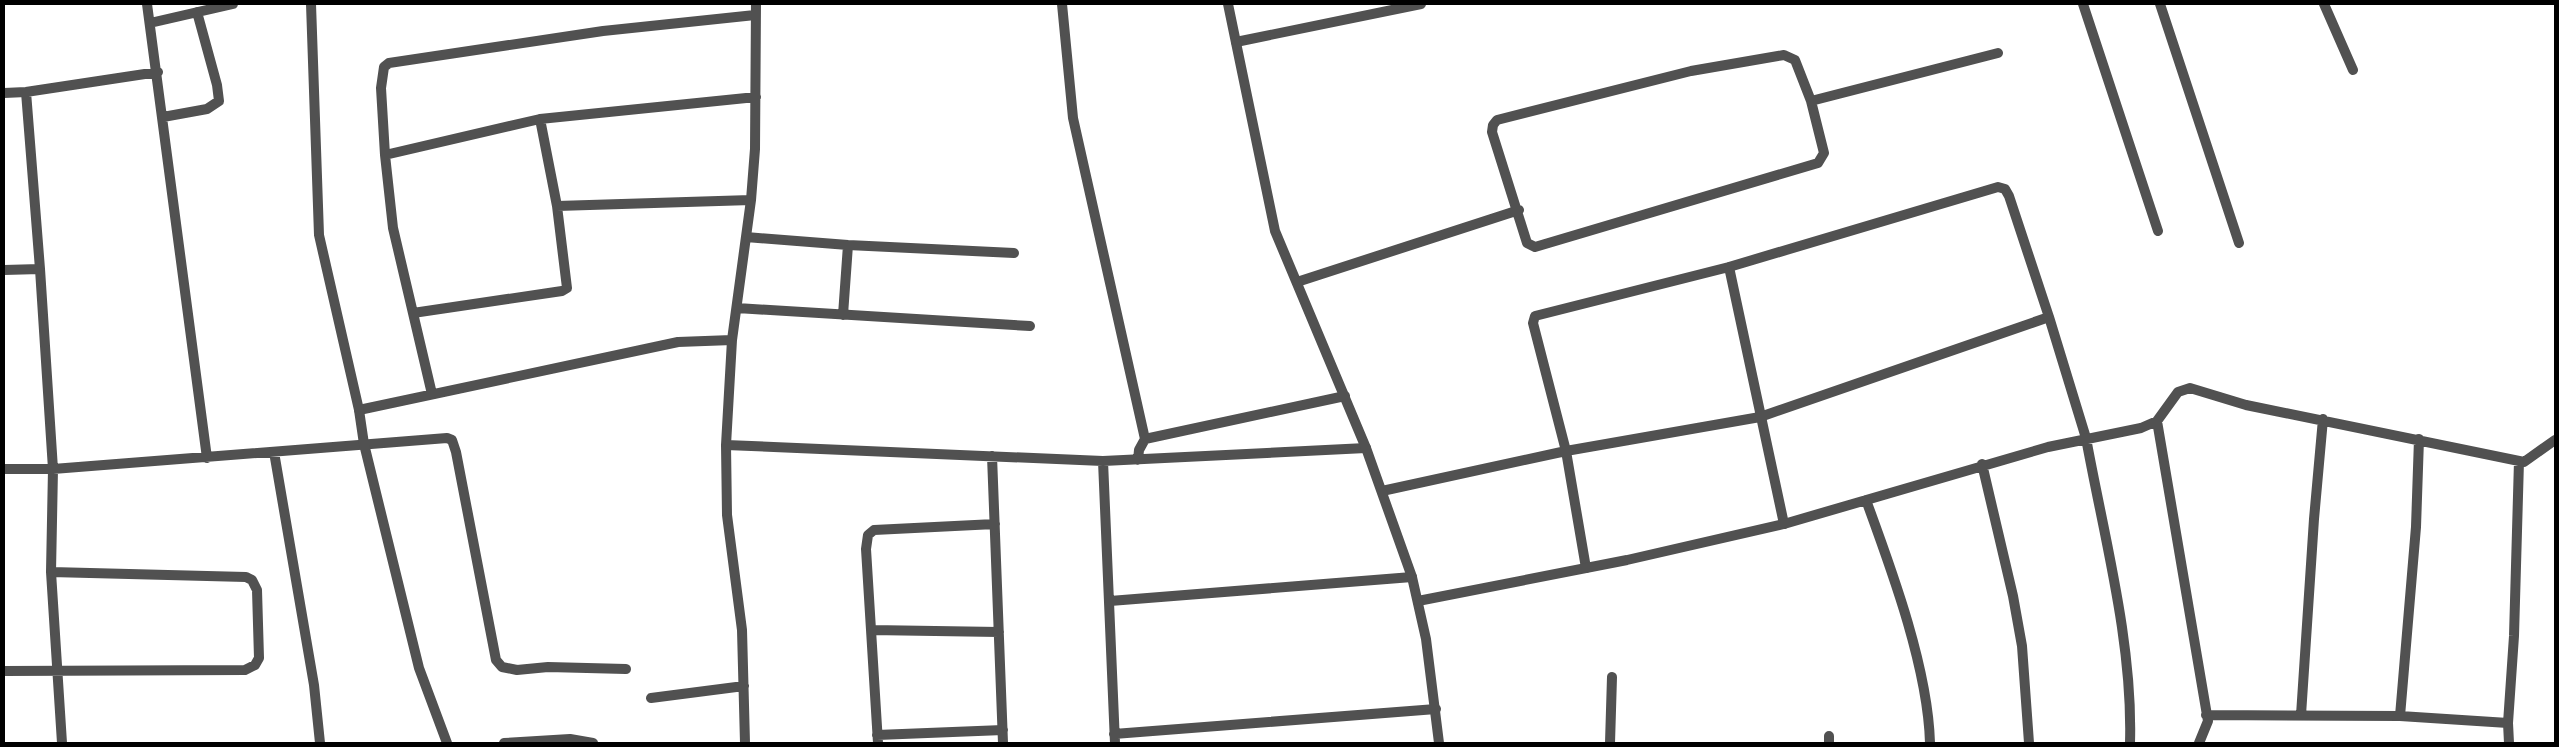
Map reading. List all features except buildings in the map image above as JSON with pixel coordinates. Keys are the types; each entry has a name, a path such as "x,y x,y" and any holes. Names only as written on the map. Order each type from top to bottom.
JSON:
{"street":[{"path":"147,4 158,72 206,458"},
{"path":"150,23 233,4"},
{"path":"311,4 319,235 359,410 364,444 419,668 447,743"},
{"path":"745,743 742,630 727,515 726,445 732,340 751,200 756,98 756,4"},
{"path":"1062,4 1073,118 1145,439 1139,450 1138,460"},
{"path":"1228,4 1274,231 1366,448 1412,577 1418,601 1436,709 1438,743"},
{"path":"1236,42 1421,4"},
{"path":"2083,4 2158,231"},
{"path":"2160,4 2239,243"},
{"path":"2324,4 2353,70"},
{"path":"163,117 207,109 219,101 217,85 197,12"},
{"path":"432,394 393,228 385,155 382,72 389,63 602,31 755,15"},
{"path":"1811,101 1998,53"},
{"path":"1784,55 1795,60 1811,101 1824,153 1818,164 1535,247 1527,243 1492,132 1493,125 1497,120 1691,70 1784,55"},
{"path":"4,93 26,92 158,72"},
{"path":"26,92 53,469 51,572 62,743"},
{"path":"385,155 540,119 756,98"},
{"path":"413,314 564,290 568,284 557,206 540,119"},
{"path":"1586,568 1566,451 1533,323 1535,316 1729,267 2002,188 2009,196 2086,438 2118,605 2130,704 2130,743"},
{"path":"557,206 751,200"},
{"path":"1297,282 1518,210"},
{"path":"746,237 848,245 1014,253"},
{"path":"843,315 848,245"},
{"path":"1729,267 1784,524"},
{"path":"4,270 40,269"},
{"path":"737,308 1030,326"},
{"path":"1382,491 1566,451 1760,417 2049,317"},
{"path":"359,410 678,342 732,340"},
{"path":"1418,601 1586,568 1784,524 1982,464 2086,438 2141,428 2157,421 2173,396 2190,388 2232,402 2323,419 2524,462 2555,440"},
{"path":"1145,439 1345,396"},
{"path":"2301,715 2314,519 2323,419"},
{"path":"2157,421 2208,721 2199,743"},
{"path":"4,469 53,469 447,438 454,443 496,660 499,664 517,670 548,667 626,670"},
{"path":"2400,716 2416,528 2418,439"},
{"path":"726,445 1103,461 1366,448"},
{"path":"274,452 314,685 320,743"},
{"path":"992,456 1003,743"},
{"path":"1103,461 1114,739 1436,709"},
{"path":"2509,743 2508,723 2514,636 2519,461"},
{"path":"1982,464 2013,596 2022,646 2029,743"},
{"path":"1866,500 1887,558 1913,647 1928,711 1930,743"},
{"path":"995,524 870,532 866,540 866,549 878,739 1003,730"},
{"path":"4,671 250,668 259,658 257,590 252,580 246,576 51,572"},
{"path":"1110,601 1412,577"},
{"path":"871,630 999,632"},
{"path":"1610,743 1612,677"},
{"path":"651,698 744,686"},
{"path":"2206,715 2400,716 2508,723"},
{"path":"504,743 570,739 593,743"}]}
